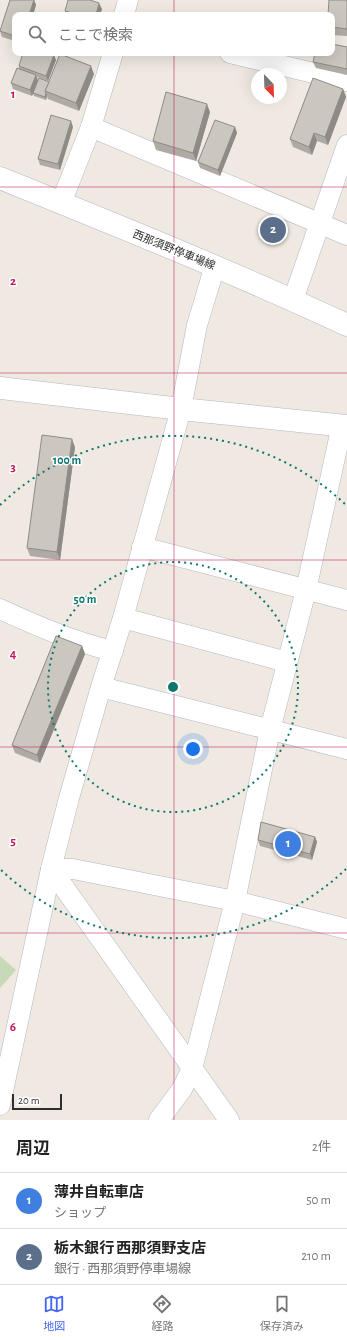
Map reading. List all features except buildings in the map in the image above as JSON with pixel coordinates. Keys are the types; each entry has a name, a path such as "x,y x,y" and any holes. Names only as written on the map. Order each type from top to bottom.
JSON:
{"main road":[{"name":"西那須野停車場線","path":"0,178 215,266 347,325"},
{"path":"0,388 181,409 344,425"}],"street":[{"path":"125,12 128,0"},
{"path":"61,203 91,127 111,56"},
{"path":"243,56 347,81"},
{"path":"91,127 347,235"},
{"path":"293,300 347,145"},
{"path":"0,1105 51,870 69,798 123,618 181,409 197,325 215,266"},
{"path":"159,1120 182,1089 192,1069 235,901 270,730 306,590 344,425"},
{"path":"142,547 347,600"},
{"path":"0,609 56,634 113,652"},
{"path":"123,618 287,662"},
{"path":"101,688 347,749"},
{"path":"51,870 73,869 235,901 347,929"},
{"path":"51,870 229,1120"}],"green space":[{"path":"0,956 16,970 0,988"}],"place":[{"name":"栃木銀行 西那須野支店","path":"273,230"},
{"name":"薄井自転車店","path":"288,844"}]}
